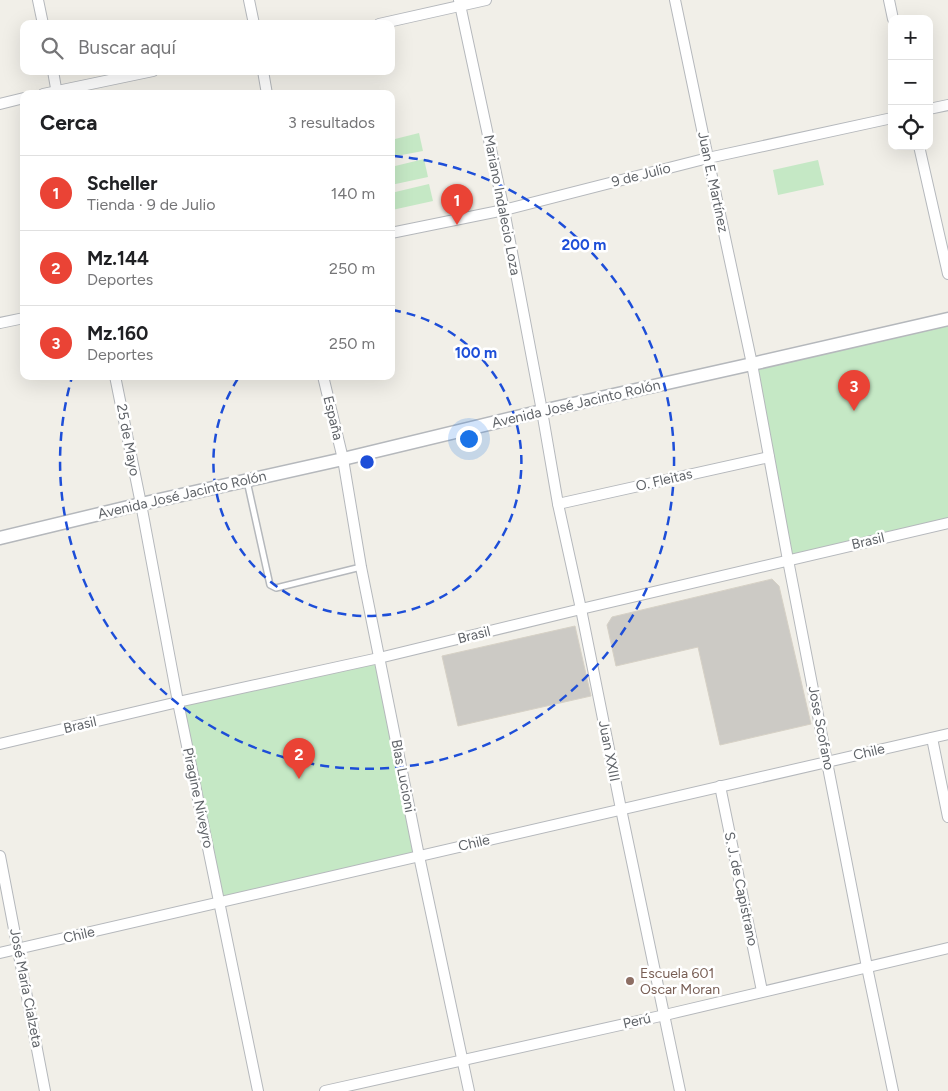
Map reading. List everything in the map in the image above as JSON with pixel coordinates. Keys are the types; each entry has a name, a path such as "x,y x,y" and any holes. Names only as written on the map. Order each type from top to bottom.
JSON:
{"street":[{"path":"38,0 42,20"},
{"path":"249,0 253,20"},
{"path":"394,20 460,3 486,0"},
{"name":"Juan E. Martínez","path":"675,0 752,364"},
{"path":"889,0 892,15"},
{"name":"Mariano Indalecio Loza","path":"460,3 504,210 542,411"},
{"path":"54,75 57,90"},
{"path":"66,90 136,75"},
{"path":"264,75 266,90"},
{"path":"0,104 20,99"},
{"path":"933,108 948,105"},
{"name":"9 de Julio","path":"395,232 504,210 708,158 888,119"},
{"path":"920,150 948,274"},
{"path":"0,323 20,319"},
{"name":"Avenida José Jacinto Rolón","path":"0,538 542,411 948,319"},
{"name":"Jose Scofano","path":"752,364 827,762 893,1091"},
{"name":"25 de Mayo","path":"116,380 141,504"},
{"name":"España","path":"324,380 343,459"},
{"name":"Juan XXIII","path":"542,411 558,504 680,1091"},
{"name":"O. Fleitas","path":"558,504 769,457"},
{"name":"Blas Lucioni","path":"343,459 361,567 379,658 469,1091"},
{"name":"Piragine Niveyro","path":"141,504 178,702 258,1091"},
{"name":"Brasil","path":"0,744 178,702 379,658 948,523"},
{"name":"Chile","path":"0,953 948,734"},
{"path":"932,738 948,817"},
{"name":"S. J. de Capistrano","path":"720,786 762,992"},
{"name":"José María Cialzeta","path":"0,856 45,1091"},
{"name":"Perú","path":"326,1091 665,1015 948,948"}],"lane":[{"path":"247,480 270,585 276,588 361,567"}],"green space":[{"path":"419,133 423,151 395,156 395,139"},
{"path":"424,159 428,177 395,184 395,166"},
{"path":"818,160 824,185 778,195 773,170"},
{"path":"429,184 433,201 395,209 395,192"},
{"path":"948,319 948,523 788,560 752,364"},
{"path":"379,658 419,856 219,902 178,702"}],"building":[{"path":"772,579 779,586 811,724 720,745 698,647 616,666 607,625 612,617"},
{"path":"575,626 591,696 458,726 442,656"}],"place":[{"name":"Scheller","path":"457,225"},
{"name":"Mz.160","path":"854,411"},
{"name":"Mz.144","path":"299,779"},
{"name":"Escuela 601 Oscar Moran","path":"630,981"}]}
